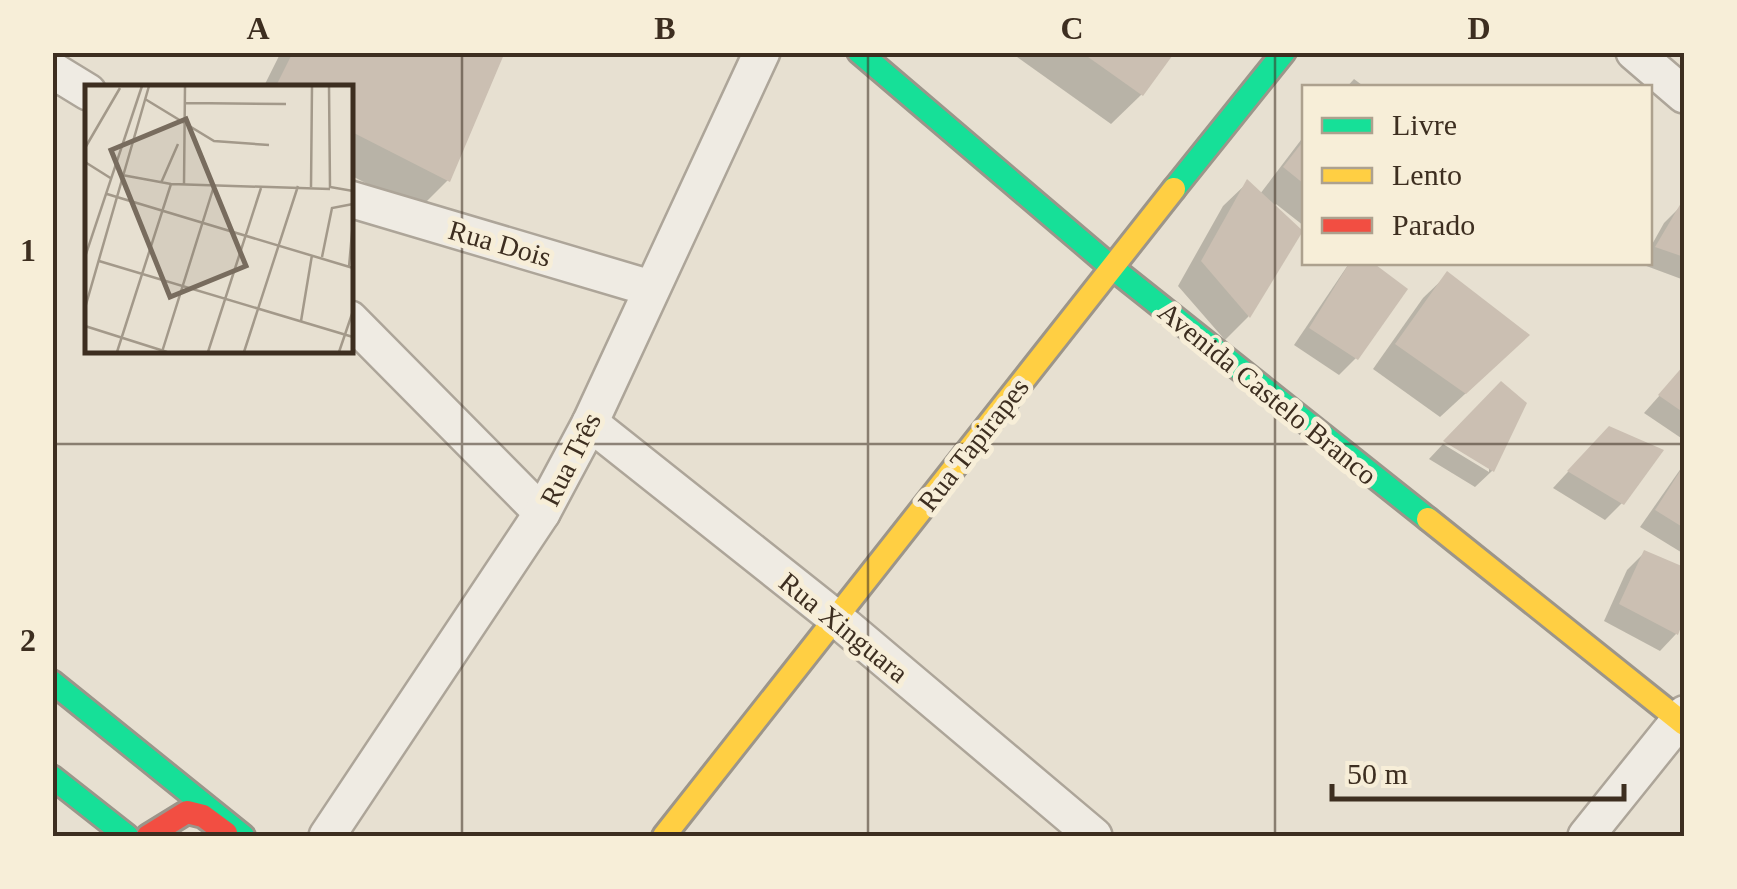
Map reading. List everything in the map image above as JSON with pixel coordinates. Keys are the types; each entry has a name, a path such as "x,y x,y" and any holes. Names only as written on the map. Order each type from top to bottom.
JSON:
{"street":[{"name":"Rua Três","path":"327,836 542,512 590,423 762,52"},
{"name":"Avenida Castelo Branco","path":"859,52 1110,266 1683,720"},
{"name":"Rua Tapirapes","path":"664,836 838,620 1110,266 1284,52"},
{"path":"1634,52 1684,96"},
{"path":"52,70 85,90"},
{"name":"Rua Dois","path":"352,200 650,288"},
{"path":"352,321 542,512"},
{"name":"Rua Xinguara","path":"590,423 838,620 1094,836"},
{"path":"52,682 243,836"},
{"path":"1586,836 1683,720"},
{"path":"52,777 127,836"},
{"path":"148,836 185,812 200,812 230,836"}],"building":[{"path":"293,52 505,52 450,182 352,132 352,85 276,85"},
{"path":"1081,52 1175,52 1143,96"},
{"path":"1302,143 1302,182 1283,167"},
{"path":"1247,179 1302,230 1250,318 1201,261"},
{"path":"1681,203 1684,205 1684,257 1655,247"},
{"path":"1348,265 1376,265 1408,289 1358,360 1309,328"},
{"path":"1447,271 1530,335 1466,394 1395,344"},
{"path":"1684,365 1684,413 1658,395"},
{"path":"1501,381 1527,403 1494,472 1443,441"},
{"path":"1609,426 1664,450 1624,505 1567,471"},
{"path":"1684,465 1684,528 1655,510"},
{"path":"1644,550 1684,567 1684,619 1678,635 1619,604"}],"traffic: fast":[{"path":"859,52 1110,266 1428,519"},
{"path":"1174,189 1284,52"},
{"path":"52,682 243,836"},
{"path":"52,777 127,836"}],"traffic: slow":[{"path":"664,836 1174,189"},
{"path":"1428,519 1684,724"}],"traffic: jam":[{"path":"148,836 187,812 203,816 226,833"}]}
